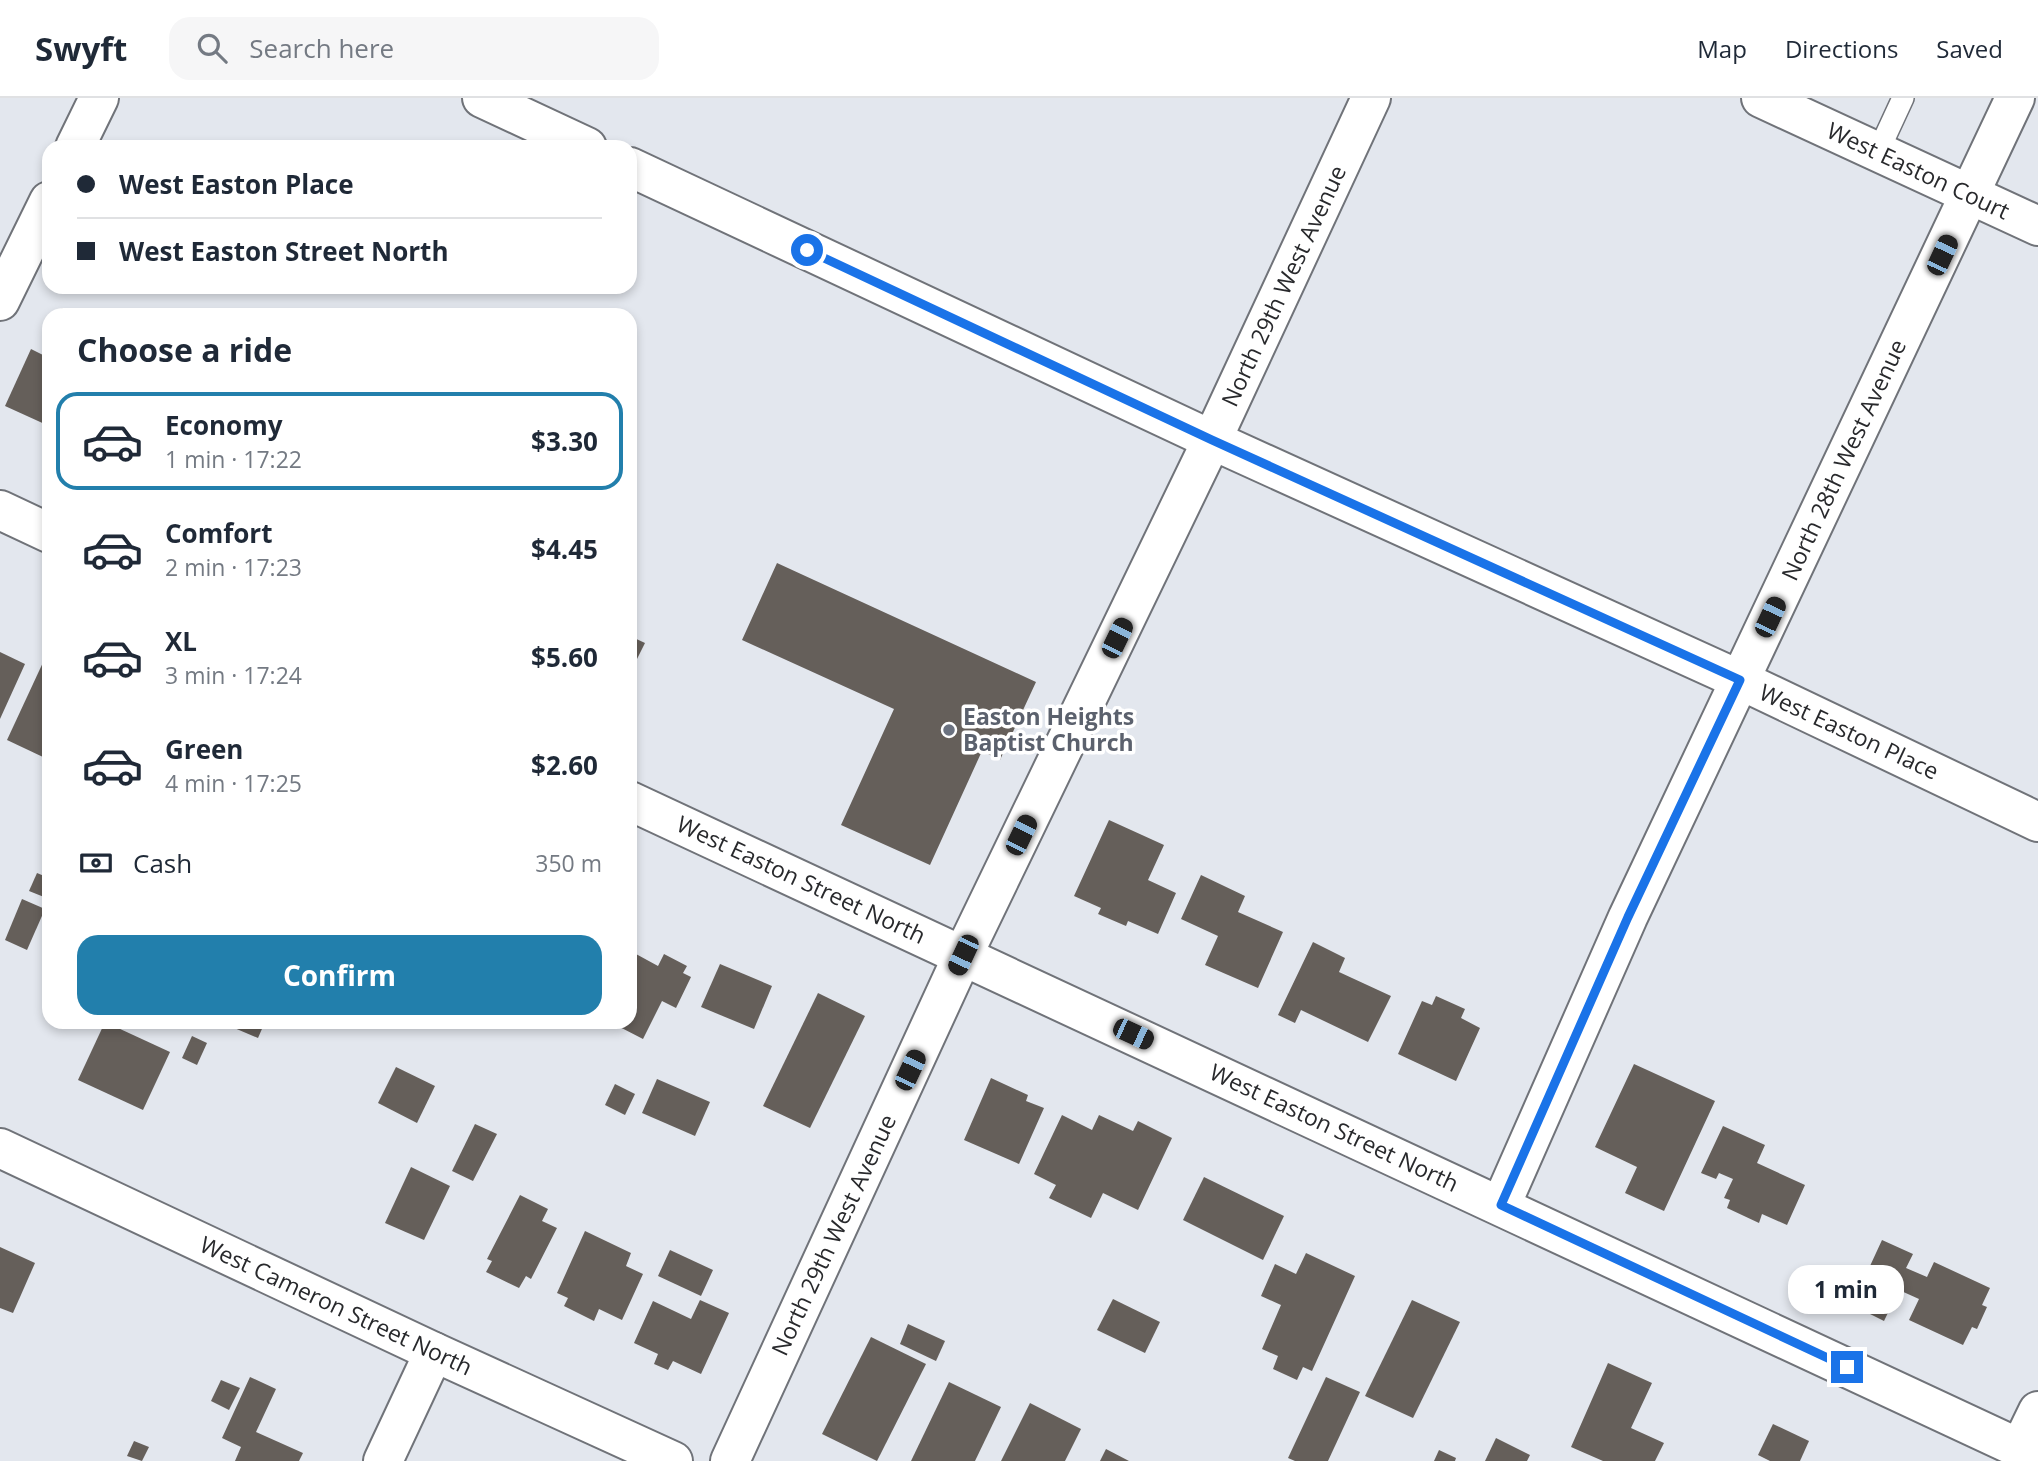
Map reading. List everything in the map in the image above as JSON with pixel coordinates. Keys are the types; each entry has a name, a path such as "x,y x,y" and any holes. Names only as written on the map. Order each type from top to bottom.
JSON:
{"street":[{"path":"78,140 99,98"},
{"path":"482,98 572,140"},
{"name":"North 29th West Avenue","path":"730,1461 963,955 1212,440 1371,98"},
{"name":"West Easton Court","path":"1761,98 2038,226"},
{"name":"North 28th West Avenue","path":"1501,1205 1628,917 2015,98"},
{"name":"West Easton Place","path":"637,170 1212,440 1740,680 2038,822"},
{"path":"0,301 42,215"},
{"path":"0,510 42,530"},
{"name":"West Easton Street North","path":"637,804 2029,1452"},
{"name":"West Cameron Street North","path":"0,1148 673,1461"},
{"path":"383,1461 434,1352"},
{"path":"2029,1452 2038,1410"}],"lane":[{"path":"1878,152 1903,98"}],"building":[{"path":"31,349 42,354 42,423 5,406"},
{"name":"Easton Heights Baptist Church","path":"777,563 1036,682 1000,760 982,751 930,865 841,825 894,709 742,640"},
{"path":"637,639 645,643 637,659"},
{"path":"0,652 25,664 0,719"},
{"path":"42,665 42,757 7,740"},
{"path":"1109,820 1164,845 1148,880 1176,893 1158,934 1128,921 1126,926 1098,914 1101,908 1074,896"},
{"path":"37,873 42,875 42,896 29,891"},
{"path":"1201,875 1245,896 1238,912 1283,932 1258,988 1205,965 1218,936 1181,919"},
{"path":"22,899 42,908 42,916 27,950 5,940"},
{"path":"1313,942 1345,958 1339,972 1391,996 1368,1042 1301,1010 1295,1023 1278,1015"},
{"path":"664,954 687,966 683,973 691,977 676,1008 662,1001 643,1039 624,1029 637,1029 637,955 658,966"},
{"path":"720,964 772,986 754,1029 701,1007"},
{"path":"818,993 865,1016 810,1128 763,1106"},
{"path":"1436,996 1465,1009 1461,1018 1480,1028 1456,1081 1398,1054 1422,1001 1432,1005"},
{"path":"102,1029 120,1029 170,1052 143,1110 78,1080"},
{"path":"237,1029 262,1029 258,1038"},
{"path":"192,1036 207,1043 197,1065 182,1058"},
{"path":"1634,1064 1715,1101 1664,1211 1625,1193 1637,1167 1595,1147"},
{"path":"396,1067 435,1086 417,1123 378,1103"},
{"path":"991,1078 1028,1095 1026,1101 1044,1108 1019,1164 964,1140"},
{"path":"657,1079 710,1102 695,1136 642,1113"},
{"path":"615,1084 635,1094 625,1115 605,1105"},
{"path":"1062,1115 1092,1130 1099,1115 1133,1131 1138,1121 1172,1138 1138,1210 1103,1193 1091,1218 1049,1198 1056,1185 1034,1174"},
{"path":"475,1124 497,1134 473,1181 452,1171"},
{"path":"1723,1126 1765,1145 1757,1163 1805,1185 1787,1225 1762,1214 1759,1223 1727,1208 1730,1200 1724,1198 1733,1179 1719,1173 1716,1179 1701,1173"},
{"path":"411,1167 450,1186 424,1240 385,1223"},
{"path":"1204,1177 1284,1216 1263,1260 1183,1220"},
{"path":"520,1195 548,1209 542,1221 557,1228 531,1279 526,1276 519,1288 486,1272 492,1261 487,1259"},
{"path":"585,1231 631,1253 626,1266 643,1274 622,1320 599,1309 594,1321 564,1306 568,1298 557,1293"},
{"path":"1882,1240 1913,1254 1906,1268 1927,1277 1934,1262 1990,1288 1982,1305 1987,1307 1977,1329 1972,1327 1963,1345 1909,1320 1919,1299 1899,1290 1884,1321 1852,1305"},
{"path":"0,1247 35,1263 13,1313 0,1308"},
{"path":"670,1250 713,1270 701,1296 658,1276"},
{"path":"1306,1253 1355,1276 1312,1371 1303,1367 1297,1380 1273,1369 1278,1356 1262,1349 1281,1305 1261,1296 1275,1264 1296,1274"},
{"path":"1113,1299 1160,1322 1145,1353 1097,1330"},
{"path":"700,1300 729,1313 701,1374 673,1361 668,1370 654,1364 658,1354 634,1343 653,1301 691,1319"},
{"path":"1412,1300 1460,1322 1413,1418 1365,1396"},
{"path":"908,1324 945,1341 936,1361 900,1344"},
{"path":"871,1337 926,1364 877,1461 822,1434"},
{"path":"1608,1363 1652,1383 1631,1428 1664,1443 1655,1461 1603,1461 1571,1447"},
{"path":"250,1377 276,1389 256,1432 303,1453 299,1461 235,1461 241,1447 222,1438"},
{"path":"1326,1377 1360,1392 1328,1461 1295,1461 1288,1458"},
{"path":"221,1380 240,1388 229,1410 211,1401"},
{"path":"949,1382 1001,1407 975,1461 911,1461"},
{"path":"1030,1403 1081,1429 1065,1461 1001,1461"},
{"path":"1773,1424 1809,1441 1800,1461 1770,1461 1758,1455"},
{"path":"1496,1438 1530,1455 1527,1461 1485,1461"},
{"path":"134,1441 149,1447 142,1461 127,1456"},
{"path":"1106,1449 1129,1461 1100,1461"},
{"path":"1439,1450 1456,1458 1455,1461 1434,1461"}],"place":[{"name":"Easton Heights Baptist Church","path":"949,730"}],"route":[{"path":"807,250 1212,440 1740,680 1628,917 1501,1205 1847,1367"}]}
